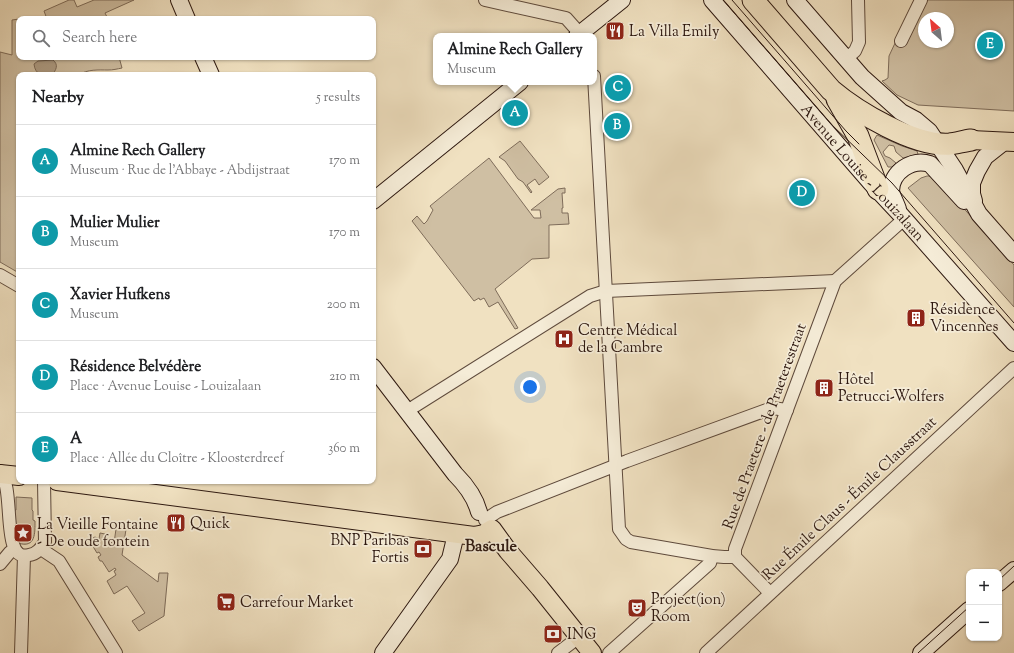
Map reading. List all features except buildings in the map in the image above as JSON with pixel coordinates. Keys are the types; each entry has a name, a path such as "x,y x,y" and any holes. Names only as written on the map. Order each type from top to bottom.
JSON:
{"highway":[{"name":"Avenue Louise - Louizalaan","path":"753,0 831,90 849,104 879,122 911,136 933,137 952,135 971,140"},
{"name":"Avenue Louise - Louizalaan","path":"765,0 828,72 848,92 883,113 933,137"},
{"path":"831,90 858,136 878,189"}],"main road":[{"path":"179,0 186,16"},
{"path":"582,33 622,0"},
{"name":"Avenue Louise - Louizalaan","path":"712,0 1014,344"},
{"name":"Avenue Louise - Louizalaan","path":"795,0 862,77 901,112 916,120 933,137 955,170 979,214 1014,254"},
{"path":"204,60 210,72"},
{"path":"376,199 516,85"},
{"path":"971,140 1009,142"},
{"path":"979,214 972,194 972,183 985,157 1009,142"},
{"path":"902,216 891,193 892,183 901,169 911,164 923,162 930,164 967,206 979,214"},
{"path":"376,371 455,474 457,485 471,505 485,520 511,556 540,588 592,653"},
{"path":"80,484 474,536 484,534 485,520"},
{"path":"384,653 450,559 456,534"},
{"path":"1002,580 1014,570"},
{"path":"921,653 966,613"}],"street":[{"path":"485,0 566,18 578,33"},
{"path":"846,59 855,51 859,42 858,0"},
{"path":"901,41 921,0"},
{"path":"595,85 619,529 626,539 631,542 712,556 735,556 770,593"},
{"path":"407,411 590,296 606,291 835,281 902,216"},
{"path":"0,275 16,284"},
{"name":"Rue de Praetere - de Praeterestraat","path":"735,556 735,549 835,281"},
{"name":"Rue Émile Claus - Émile Clausstraat","path":"706,653 1014,368"},
{"path":"485,520 497,512 772,408 787,410"},
{"path":"5,474 2,539 10,552 16,555 31,555 41,549 45,542 44,484"},
{"path":"41,549 59,561 116,653"},
{"path":"0,564 10,552"},
{"path":"21,653 24,556"},
{"path":"609,653 710,563 712,556"},
{"path":"558,653 579,637"}],"shaded area":[{"path":"69,0 74,0 77,7 94,0 134,0 105,13 106,16 46,16 44,11"},
{"path":"927,0 1014,0 1014,111 918,105 897,95 882,81 888,78 889,56 896,41 906,45 918,19 918,48 954,48 954,12 921,12"},
{"path":"16,19 16,60 120,60 122,68 86,72 16,72 16,271 0,262 0,52 12,55 12,20"},
{"path":"53,60 56,64 55,71 37,72 34,64 38,61"},
{"path":"877,135 917,151 918,154 903,158 896,152 894,146 889,145 883,152 885,156 896,163 892,167 888,167 874,140"},
{"path":"520,141 549,177 539,185 535,179 527,185 532,192 531,193 523,182 518,179 505,161 499,157"},
{"path":"489,158 534,218 541,218 540,210 531,210 558,189 565,188 565,193 562,193 562,213 568,213 569,224 549,225 549,258 532,259 495,289 518,328 515,329 498,302 489,307 484,298 480,300 479,298 474,301 412,221 417,216 424,224 433,210 430,206"},
{"path":"935,176 1014,265 1014,307 908,188 921,178"},
{"path":"16,497 32,498 35,530 31,542 28,544 18,543 14,519"},
{"path":"117,522 127,523 122,555 158,582 159,573 168,573 164,616 139,631 132,621 145,613 127,586 114,594 107,581 116,575 114,571 116,570 115,568 109,572 98,557 101,555 99,552 97,553 89,540 95,537 99,539 100,533 105,534 104,541 114,543"}],"tram line":[{"path":"723,0 832,125 892,183 1014,323"},
{"path":"732,0 859,144"},
{"path":"1002,577 1014,566"},
{"path":"918,653 966,610"}],"place":[{"name":"La Villa Emily","path":"615,31"},
{"name":"A","path":"990,45"},
{"name":"Xavier Hufkens","path":"618,88"},
{"name":"Almine Rech Gallery","path":"515,113"},
{"name":"Mulier Mulier","path":"617,126"},
{"name":"Résidence Belvédère","path":"802,193"},
{"name":"Résidence Vincennes","path":"916,318"},
{"name":"Centre Médical de la Cambre","path":"564,339"},
{"name":"Hôtel Petrucci-Wolfers","path":"824,388"},
{"name":"Quick","path":"176,523"},
{"name":"La Vieille Fontaine - De oude fontein","path":"23,533"},
{"name":"BNP Paribas Fortis","path":"423,549"},
{"name":"Carrefour Market","path":"226,602"},
{"name":"Project(ion) Room","path":"637,608"},
{"name":"ING","path":"553,634"}],"district":[{"name":"Bascule","path":"491,545"}]}
